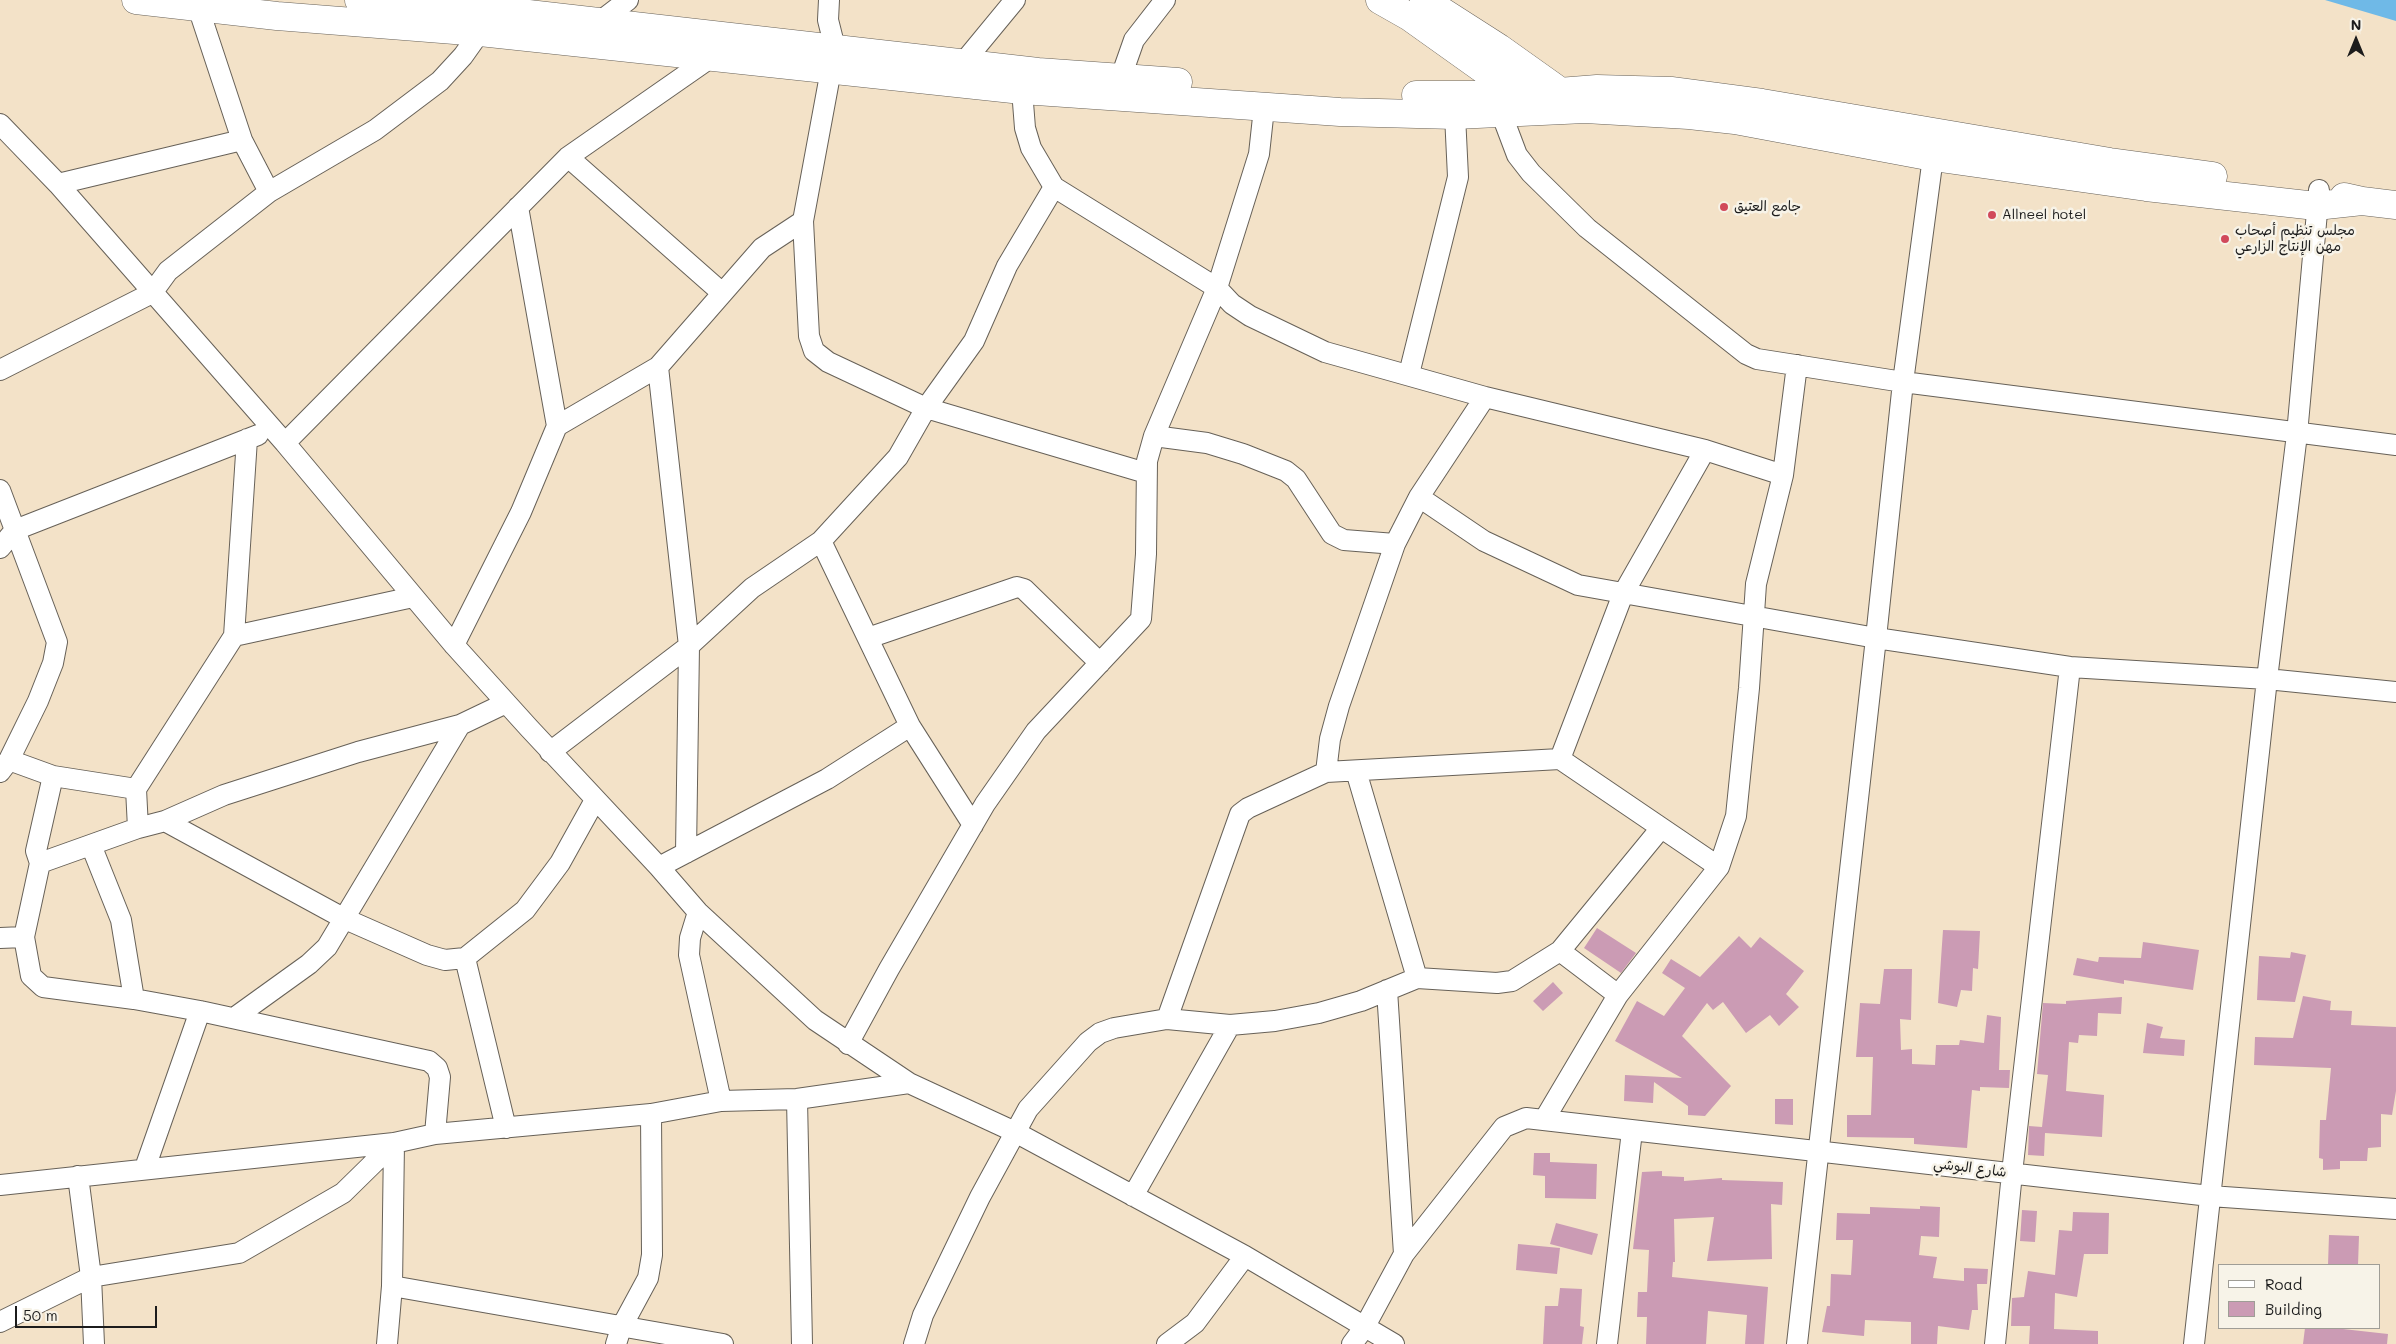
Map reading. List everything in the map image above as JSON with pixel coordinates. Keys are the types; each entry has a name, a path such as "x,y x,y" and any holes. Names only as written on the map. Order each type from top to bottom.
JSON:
{"main road":[{"path":"136,0 277,16 490,14 713,56 963,63 1038,72 1457,105"},
{"path":"359,0 598,23 1022,90 1264,108 1457,105 1505,101 1559,91 1597,89 1671,91 1753,102 2317,198"},
{"path":"1380,0 1410,17 1458,50 1505,101 1542,112 1585,109 1688,115 1735,120 1933,157 2146,187 2396,204"},
{"path":"1424,0 1499,48 1585,109"},
{"path":"1457,105 1462,74 1458,50"}],"street":[{"path":"598,23 628,0"},
{"path":"829,0 828,20 833,59 802,221 809,336 814,351 828,362 926,408 1146,473"},
{"path":"1120,77 1134,40 1165,0"},
{"path":"963,63 1010,2"},
{"path":"198,7 242,140 269,192"},
{"path":"0,370 152,293 168,271 269,192 375,130 433,86 463,56 490,14"},
{"path":"0,548 14,530 247,439 278,437 568,157 713,56"},
{"path":"1022,90 1025,128 1031,148 1054,187 1217,288 1232,304 1250,316 1324,352 1409,374 1484,397 1705,450 1782,475"},
{"path":"1505,101 1517,155 1531,173 1588,228 1746,354 1757,359 1903,382 2298,434 2396,445"},
{"path":"1409,374 1458,178 1457,105"},
{"path":"848,1044 889,969 973,825 1036,731 1141,619 1146,554 1146,473 1154,436 1217,288 1259,154 1264,108"},
{"path":"0,124 58,184 278,437 454,645 550,752 659,867 698,912 814,1020 909,1083 1015,1132 1245,1256 1358,1336 1394,1344"},
{"path":"58,184 242,140"},
{"path":"568,157 722,292"},
{"path":"1797,1344 1903,382 1933,157"},
{"path":"550,752 689,646 752,588 821,541 898,457 926,408 974,341 1008,266 1054,187"},
{"path":"2194,1344 2267,679 2298,434 2317,198"},
{"path":"454,645 522,512 557,426 518,207"},
{"path":"557,426 658,367 762,248 802,221"},
{"path":"1544,1120 1618,995 1719,867 1736,816 1749,688 1752,617 1756,584 1782,475 1797,365"},
{"path":"658,367 689,646 686,853"},
{"path":"1326,772 1330,739 1339,706 1395,544 1419,497 1484,397"},
{"path":"1154,436 1207,442 1286,471 1296,479 1332,534 1344,540 1395,544"},
{"path":"138,828 136,789 234,636 247,439"},
{"path":"1560,759 1623,594 1705,450"},
{"path":"0,490 57,642 50,670 4,766 136,789"},
{"path":"1419,497 1484,541 1535,566 1578,585 1623,594 1876,638 2070,667 2267,679 2396,692"},
{"path":"821,541 910,726 973,825"},
{"path":"868,638 1017,587 1024,589 1100,662"},
{"path":"234,636 413,597"},
{"path":"1994,1344 2070,667"},
{"path":"40,863 138,828 165,821 224,795 358,752 460,725 506,703"},
{"path":"234,1018 327,947 460,725"},
{"path":"659,867 827,778 910,726"},
{"path":"1167,1019 1240,814 1248,808 1326,772 1560,759 1719,867"},
{"path":"1356,771 1417,978"},
{"path":"53,776 36,851 40,863 24,937 32,976 42,987 134,998 429,1061 437,1068 440,1077 436,1134"},
{"path":"165,821 343,918 426,955 445,960 465,958 512,922 536,897 560,863 595,800"},
{"path":"914,1344 918,1326 980,1197 1028,1110 1088,1042 1100,1033 1114,1028 1167,1019 1230,1025 1275,1021 1319,1013 1361,1001 1417,978 1497,983 1512,981 1560,951 1661,828"},
{"path":"91,845 122,920 134,998"},
{"path":"698,912 690,938 689,955 721,1101"},
{"path":"0,938 24,937"},
{"path":"1560,951 1618,995"},
{"path":"465,958 506,1128"},
{"path":"1386,990 1404,1254"},
{"path":"145,1168 200,1011"},
{"path":"1133,1196 1230,1025"},
{"path":"0,1185 145,1168 394,1143 436,1134 651,1114 721,1101 797,1099 909,1083"},
{"path":"797,1099 802,1344"},
{"path":"619,1336 648,1278 652,1255 651,1114"},
{"name":"شارع البوشي","path":"1358,1336 1404,1254 1504,1127 1526,1118 2210,1196 2396,1209"},
{"path":"1607,1344 1632,1131"},
{"path":"0,1322 91,1278 239,1253 343,1193 394,1143"},
{"path":"387,1344 392,1286 394,1143"},
{"path":"78,1176 91,1278 94,1344"},
{"path":"1167,1344 1195,1323 1245,1256"},
{"path":"392,1286 619,1336 723,1344"}],"water":[{"path":"2325,0 2396,0 2396,21"}],"building":[{"path":"1597,928 1636,953 1621,973 1584,948"},
{"path":"1943,930 1980,931 1978,969 1973,968 1972,991 1961,990 1957,1007 1938,1003"},
{"path":"1739,936 1751,948 1760,937 1804,971 1786,994 1799,1007 1779,1026 1770,1015 1746,1033 1723,1002 1713,1010 1707,1003 1682,1036 1731,1086 1705,1116 1688,1115 1688,1106 1654,1082 1653,1103 1624,1101 1625,1075 1682,1078 1615,1041 1637,1001 1664,1016 1685,988 1662,973 1671,959 1700,977"},
{"path":"2143,942 2199,950 2193,990 2124,980 2124,984 2073,975 2077,958 2098,962 2099,957 2141,958"},
{"path":"2291,952 2306,955 2295,1002 2257,1000 2259,956 2290,958"},
{"path":"1884,969 1912,969 1911,1020 1900,1019 1901,1050 1912,1049 1912,1064 1935,1065 1936,1045 1959,1045 1960,1040 1984,1043 1987,1015 2001,1017 1999,1070 2010,1070 2009,1088 1980,1087 1980,1091 1972,1090 1967,1148 1914,1144 1914,1138 1847,1137 1847,1115 1871,1115 1873,1057 1856,1057 1860,1003 1880,1004"},
{"path":"1553,982 1563,993 1543,1011 1533,1001"},
{"path":"2303,996 2331,1001 2330,1010 2352,1011 2351,1025 2396,1027 2396,1091 2392,1115 2381,1114 2381,1147 2368,1148 2367,1161 2340,1161 2340,1169 2323,1170 2323,1159 2319,1158 2320,1120 2326,1120 2331,1068 2254,1065 2255,1037 2293,1038"},
{"path":"2122,997 2121,1014 2098,1013 2097,1036 2079,1035 2078,1043 2069,1042 2066,1091 2104,1095 2102,1137 2045,1133 2044,1156 2028,1155 2029,1126 2042,1127 2048,1075 2037,1074 2043,1003 2066,1004 2066,1001"},
{"path":"2147,1023 2163,1027 2160,1038 2185,1040 2184,1056 2143,1053"},
{"path":"1775,1099 1793,1099 1793,1125 1775,1124"},
{"path":"1534,1153 1550,1153 1550,1162 1597,1164 1596,1199 1545,1198 1545,1176 1533,1175"},
{"path":"1662,1171 1662,1176 1684,1177 1684,1181 1722,1178 1722,1180 1783,1182 1782,1205 1771,1204 1772,1259 1707,1261 1714,1217 1674,1219 1675,1262 1673,1262 1672,1277 1768,1287 1764,1344 1745,1344 1747,1315 1708,1311 1706,1344 1646,1344 1647,1317 1637,1317 1638,1292 1647,1292 1649,1250 1633,1249 1642,1172"},
{"path":"1920,1206 1940,1207 1939,1237 1921,1236 1919,1255 1937,1257 1933,1278 1964,1281 1964,1268 1988,1269 1987,1284 1977,1284 1978,1310 1972,1310 1969,1330 1938,1326 1937,1344 1911,1344 1911,1322 1865,1320 1864,1336 1822,1332 1827,1306 1830,1306 1831,1274 1851,1275 1853,1240 1836,1240 1837,1213 1870,1214 1870,1207 1920,1209"},
{"path":"2022,1210 2037,1211 2035,1242 2020,1241"},
{"path":"2073,1212 2109,1213 2108,1254 2084,1254 2077,1297 2055,1293 2054,1329 2098,1331 2098,1344 2029,1344 2030,1326 2011,1326 2012,1298 2024,1297 2028,1271 2055,1275 2059,1230 2072,1231"},
{"path":"1556,1223 1598,1234 1592,1255 1550,1244"},
{"path":"2329,1235 2359,1236 2358,1264 2328,1264"},
{"path":"1518,1244 1560,1248 1557,1274 1516,1270"},
{"path":"1560,1288 1582,1289 1580,1326 1584,1327 1582,1344 1543,1344 1545,1306 1558,1306"},
{"path":"2305,1329 2343,1329 2388,1334 2387,1344 2303,1344"}],"place":[{"name":"جامع العتيق","path":"1724,207"},
{"name":"Allneel hotel","path":"1992,215"},
{"name":"مجلس تنظيم أصحاب مهن الإنتاج الزارعي","path":"2225,239"}]}
